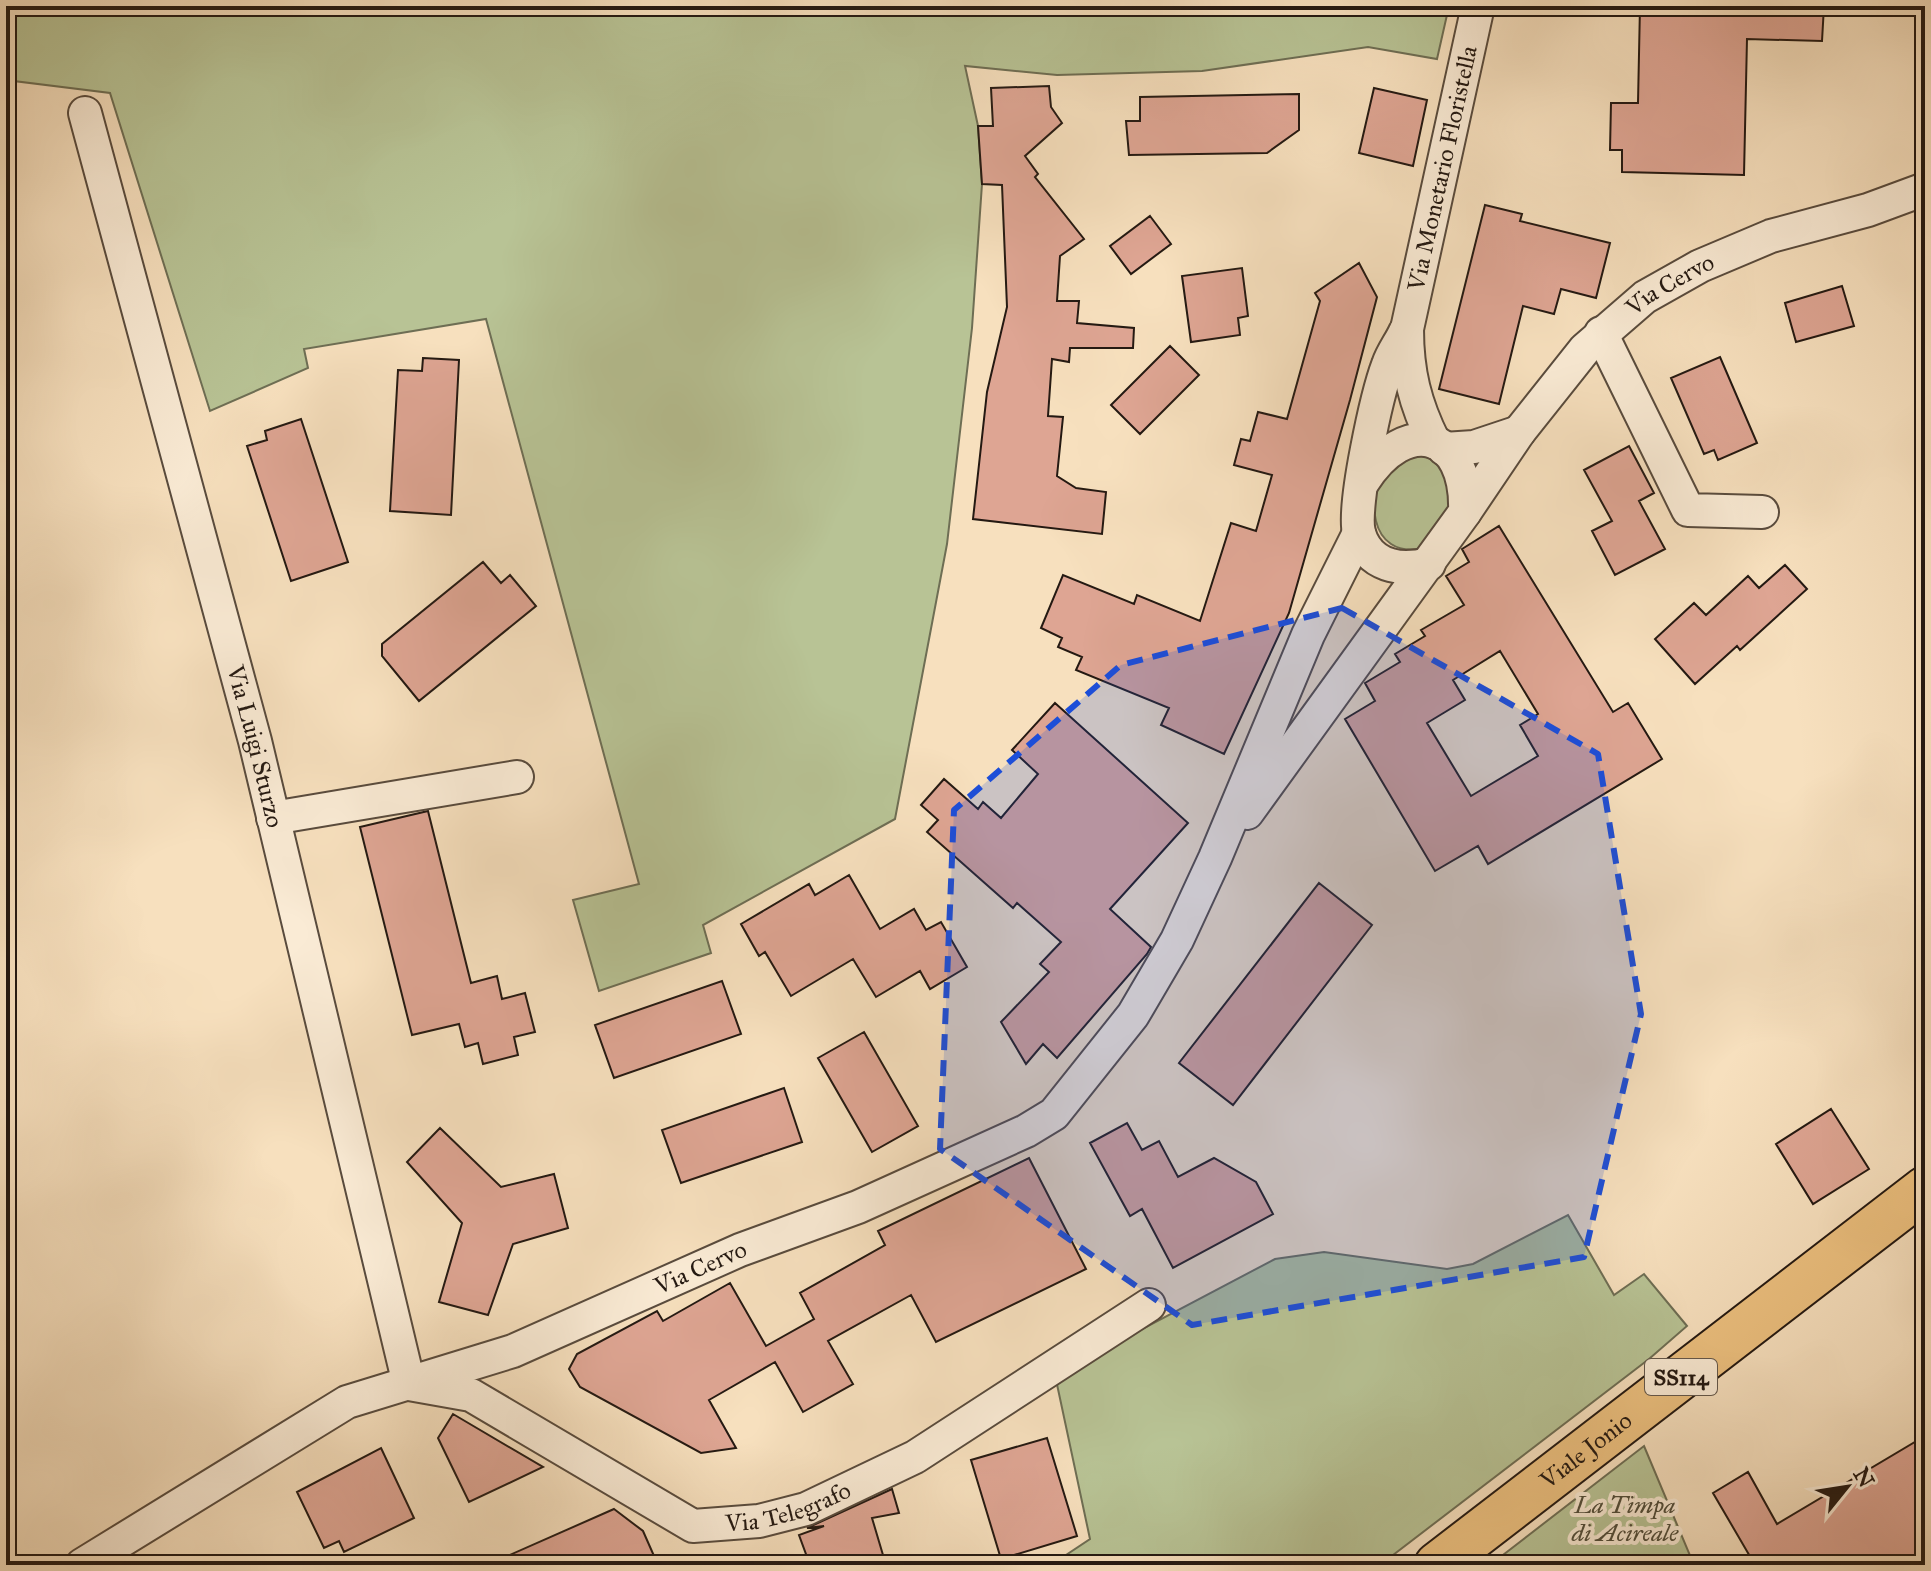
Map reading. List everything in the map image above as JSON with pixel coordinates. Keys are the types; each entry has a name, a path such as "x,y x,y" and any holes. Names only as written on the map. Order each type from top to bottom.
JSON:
{"main road":[{"name":"Viale Jonio","path":"1437,1565 1925,1189"}],"street":[{"name":"Via Monetario Floristella","path":"1407,329 1478,6"},
{"name":"Via Luigi Sturzo","path":"85,113 273,818 409,1384"},
{"path":"1868,210 1925,189"},
{"path":"1868,210 1925,214"},
{"name":"Via Cervo","path":"1465,512 1519,432 1601,333 1645,297 1700,266 1771,236 1868,210"},
{"path":"1215,858 1465,512 1466,488 1459,466 1439,446 1415,403 1407,364 1407,329"},
{"path":"1407,329 1388,363 1369,437 1357,509 1359,533 1368,549 1384,565 1409,569 1429,564"},
{"path":"1601,333 1688,510 1762,512"},
{"path":"1363,482 1386,451 1403,443 1424,439 1439,446 1474,447 1519,432"},
{"path":"1215,858 1308,635 1359,533"},
{"path":"273,818 517,777"},
{"name":"Via Cervo","path":"82,1565 347,1402 513,1351 740,1250 858,1207 1026,1131 1054,1114 1133,1015 1177,940 1215,858"},
{"name":"Via Telegrafo","path":"409,1384 471,1395 693,1526 759,1521 806,1509 915,1457 1149,1305"}],"highlighted area":[{"path":"1342,608 1598,754 1641,1014 1584,1257 1192,1325 940,1149 954,810 1121,665"}],"green space":[{"path":"6,6 1449,6 1437,59 1368,47 1202,71 1057,75 965,66 978,126 982,184 972,328 947,544 895,819 703,925 711,953 599,991 573,900 639,884 486,319 304,349 308,368 210,411 110,93 6,80"},
{"path":"1423,454 1438,463 1446,475 1452,507 1423,548 1405,549 1391,544 1381,534 1374,505 1377,490 1394,464"},
{"path":"1568,1215 1614,1295 1644,1274 1687,1326 1649,1359 1380,1565 1051,1565 1090,1539 1055,1375 1275,1259 1324,1252 1447,1269 1473,1264"},
{"name":"La Timpa di Acireale","path":"1644,1446 1694,1565 1490,1565"}],"building":[{"path":"1640,6 1824,6 1822,41 1747,39 1744,175 1622,172 1622,150 1610,150 1611,103 1638,103"},
{"path":"1049,86 1051,107 1062,123 1025,156 1038,174 1035,177 1084,239 1060,256 1057,301 1079,301 1077,323 1134,328 1133,348 1070,348 1069,362 1052,359 1048,416 1063,417 1057,476 1076,488 1106,492 1102,534 973,519 987,392 1007,307 1002,185 982,184 978,126 993,126 991,88"},
{"path":"1374,88 1427,100 1413,166 1359,153"},
{"path":"1299,94 1299,130 1267,153 1129,155 1126,121 1140,121 1140,97"},
{"path":"1485,205 1522,214 1520,221 1610,243 1596,298 1561,289 1554,314 1523,306 1499,404 1439,389"},
{"path":"1150,216 1171,244 1131,274 1110,246"},
{"path":"1359,263 1377,297 1350,400 1289,613 1224,754 1161,725 1169,708 1076,670 1082,657 1058,647 1062,638 1041,628 1063,575 1134,604 1137,595 1200,621 1231,523 1256,531 1272,475 1234,465 1241,439 1250,441 1258,412 1287,419 1320,301 1315,293"},
{"path":"1242,268 1248,316 1238,318 1240,335 1191,342 1182,276"},
{"path":"1842,286 1854,326 1796,342 1785,303"},
{"path":"1170,346 1199,375 1140,434 1111,405"},
{"path":"1720,357 1757,443 1718,460 1714,450 1704,454 1671,378"},
{"path":"423,358 459,360 451,515 390,511 398,370 422,371"},
{"path":"301,419 348,562 291,581 247,446 267,440 265,431"},
{"path":"1629,446 1654,493 1639,501 1665,549 1615,575 1592,531 1612,521 1584,470"},
{"path":"1499,526 1613,712 1628,703 1662,759 1488,864 1478,846 1435,871 1345,719 1375,701 1365,683 1400,662 1395,654 1425,636 1421,630 1464,605 1446,576 1469,562 1462,549","holes":["1500,651 1538,714 1520,725 1538,756 1471,796 1427,723 1465,700 1453,680"]},
{"path":"483,562 501,583 510,575 536,606 419,701 382,656 382,644"},
{"path":"1785,565 1807,589 1740,650 1737,646 1695,684 1655,639 1694,603 1706,615 1748,576 1759,588"},
{"path":"1055,703 1188,823 1110,909 1151,947 1147,954 1057,1058 1043,1044 1026,1064 1001,1022 1049,972 1040,964 1061,942 1017,903 1013,908 927,832 938,820 921,805 944,779 978,809 983,802 1001,818 1038,774 1012,750"},
{"path":"428,811 471,983 497,976 502,999 525,993 535,1032 514,1037 518,1055 483,1064 478,1043 465,1047 459,1024 412,1035 360,827"},
{"path":"849,875 880,929 914,909 926,930 941,922 967,967 930,989 920,971 876,997 853,959 791,996 765,952 759,956 741,924 809,884 815,895"},
{"path":"1319,883 1372,925 1233,1105 1179,1063"},
{"path":"722,981 741,1034 614,1078 595,1025"},
{"path":"864,1032 918,1126 872,1152 818,1058"},
{"path":"784,1088 802,1142 681,1183 662,1130"},
{"path":"1831,1109 1869,1169 1813,1204 1776,1144"},
{"path":"1127,1123 1142,1150 1159,1141 1178,1177 1214,1158 1256,1182 1273,1214 1173,1268 1142,1209 1130,1216 1090,1143"},
{"path":"440,1128 501,1187 554,1174 568,1228 513,1244 488,1315 439,1302 462,1223 407,1162"},
{"path":"1029,1158 1086,1269 936,1342 911,1295 828,1341 853,1384 803,1412 775,1362 709,1400 736,1448 701,1453 580,1387 569,1369 577,1354 657,1311 663,1321 730,1283 766,1346 814,1319 800,1293 885,1245 878,1231"},
{"path":"453,1414 543,1467 469,1502 438,1438"},
{"path":"1925,1436 1925,1557 1911,1565 1755,1565 1713,1493 1748,1472 1777,1524"},
{"path":"1047,1438 1077,1536 1001,1559 971,1460"},
{"path":"381,1448 414,1518 344,1552 339,1541 324,1548 297,1492"},
{"path":"892,1489 899,1513 872,1518 883,1555 842,1565 810,1565 799,1535 824,1526 807,1528"},
{"path":"614,1509 643,1531 658,1565 487,1565"}]}
